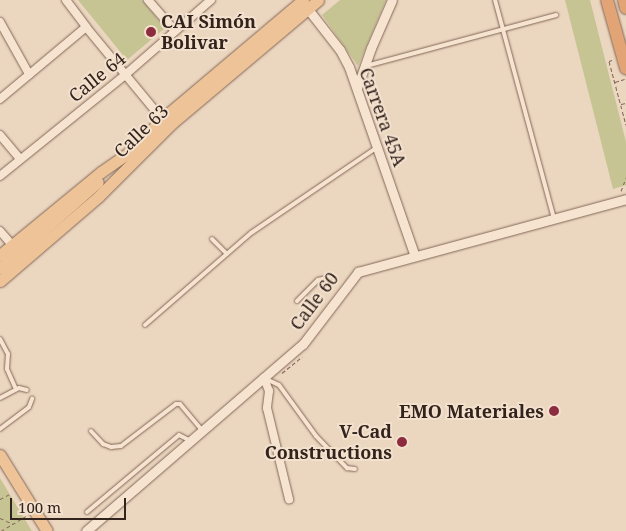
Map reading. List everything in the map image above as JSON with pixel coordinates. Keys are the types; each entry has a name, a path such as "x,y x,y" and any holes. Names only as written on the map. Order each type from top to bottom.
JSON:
{"highway":[{"path":"607,0 626,68"},
{"path":"624,0 626,8"}],"main road":[{"path":"303,2 318,0"},
{"name":"Calle 63","path":"0,254 101,172 132,150 162,119 303,2"},
{"name":"Calle 63","path":"0,281 99,196 171,124 303,2"},
{"path":"0,268 72,207 132,150"},
{"path":"0,455 47,531"}],"street":[{"path":"66,0 162,119"},
{"path":"148,0 175,31"},
{"name":"Calle 64","path":"0,176 19,158 125,75 211,0"},
{"path":"357,88 364,66 392,0"},
{"name":"Carrera 45A","path":"303,2 340,50 357,88 415,256"},
{"path":"0,22 29,74"},
{"path":"0,99 86,27"},
{"path":"0,135 19,158"},
{"name":"Calle 60","path":"86,531 267,379 303,344 358,272 622,200"},
{"path":"0,231 12,245"},
{"path":"267,379 269,391 267,408 289,499"}],"lane":[{"path":"496,0 554,218"},
{"path":"364,66 556,15"},
{"path":"145,324 227,254 285,208 378,147"},
{"path":"212,239 227,254"},
{"path":"297,301 318,280 330,278"},
{"path":"0,339 8,354 7,369 16,389"},
{"path":"267,379 279,385 316,436 347,468 355,470"},
{"path":"0,398 16,389 27,390"},
{"path":"0,429 29,407 32,399"},
{"path":"92,432 103,444 111,447 121,446 176,404 180,404 203,431"},
{"path":"87,512 179,435 191,442"}],"path":[{"path":"609,61 626,125"},
{"path":"615,82 626,79"},
{"path":"620,104 626,102"},
{"path":"622,200 626,178"},
{"path":"267,379 284,373 302,357 304,349"},
{"path":"0,499 12,493"},
{"path":"1,531 27,516"},
{"path":"0,518 13,524"}],"shaded area":[{"path":"78,0 142,0 165,28 127,60"},
{"path":"340,0 386,0 358,66 322,15"},
{"path":"565,0 590,0 626,142 626,185 613,189"},
{"path":"0,478 24,518 32,531 0,531"}],"place":[{"name":"CAI Simón Bolivar","path":"151,32"},
{"name":"EMO Materiales","path":"554,411"},
{"name":"V-Cad Constructions","path":"402,442"}]}
